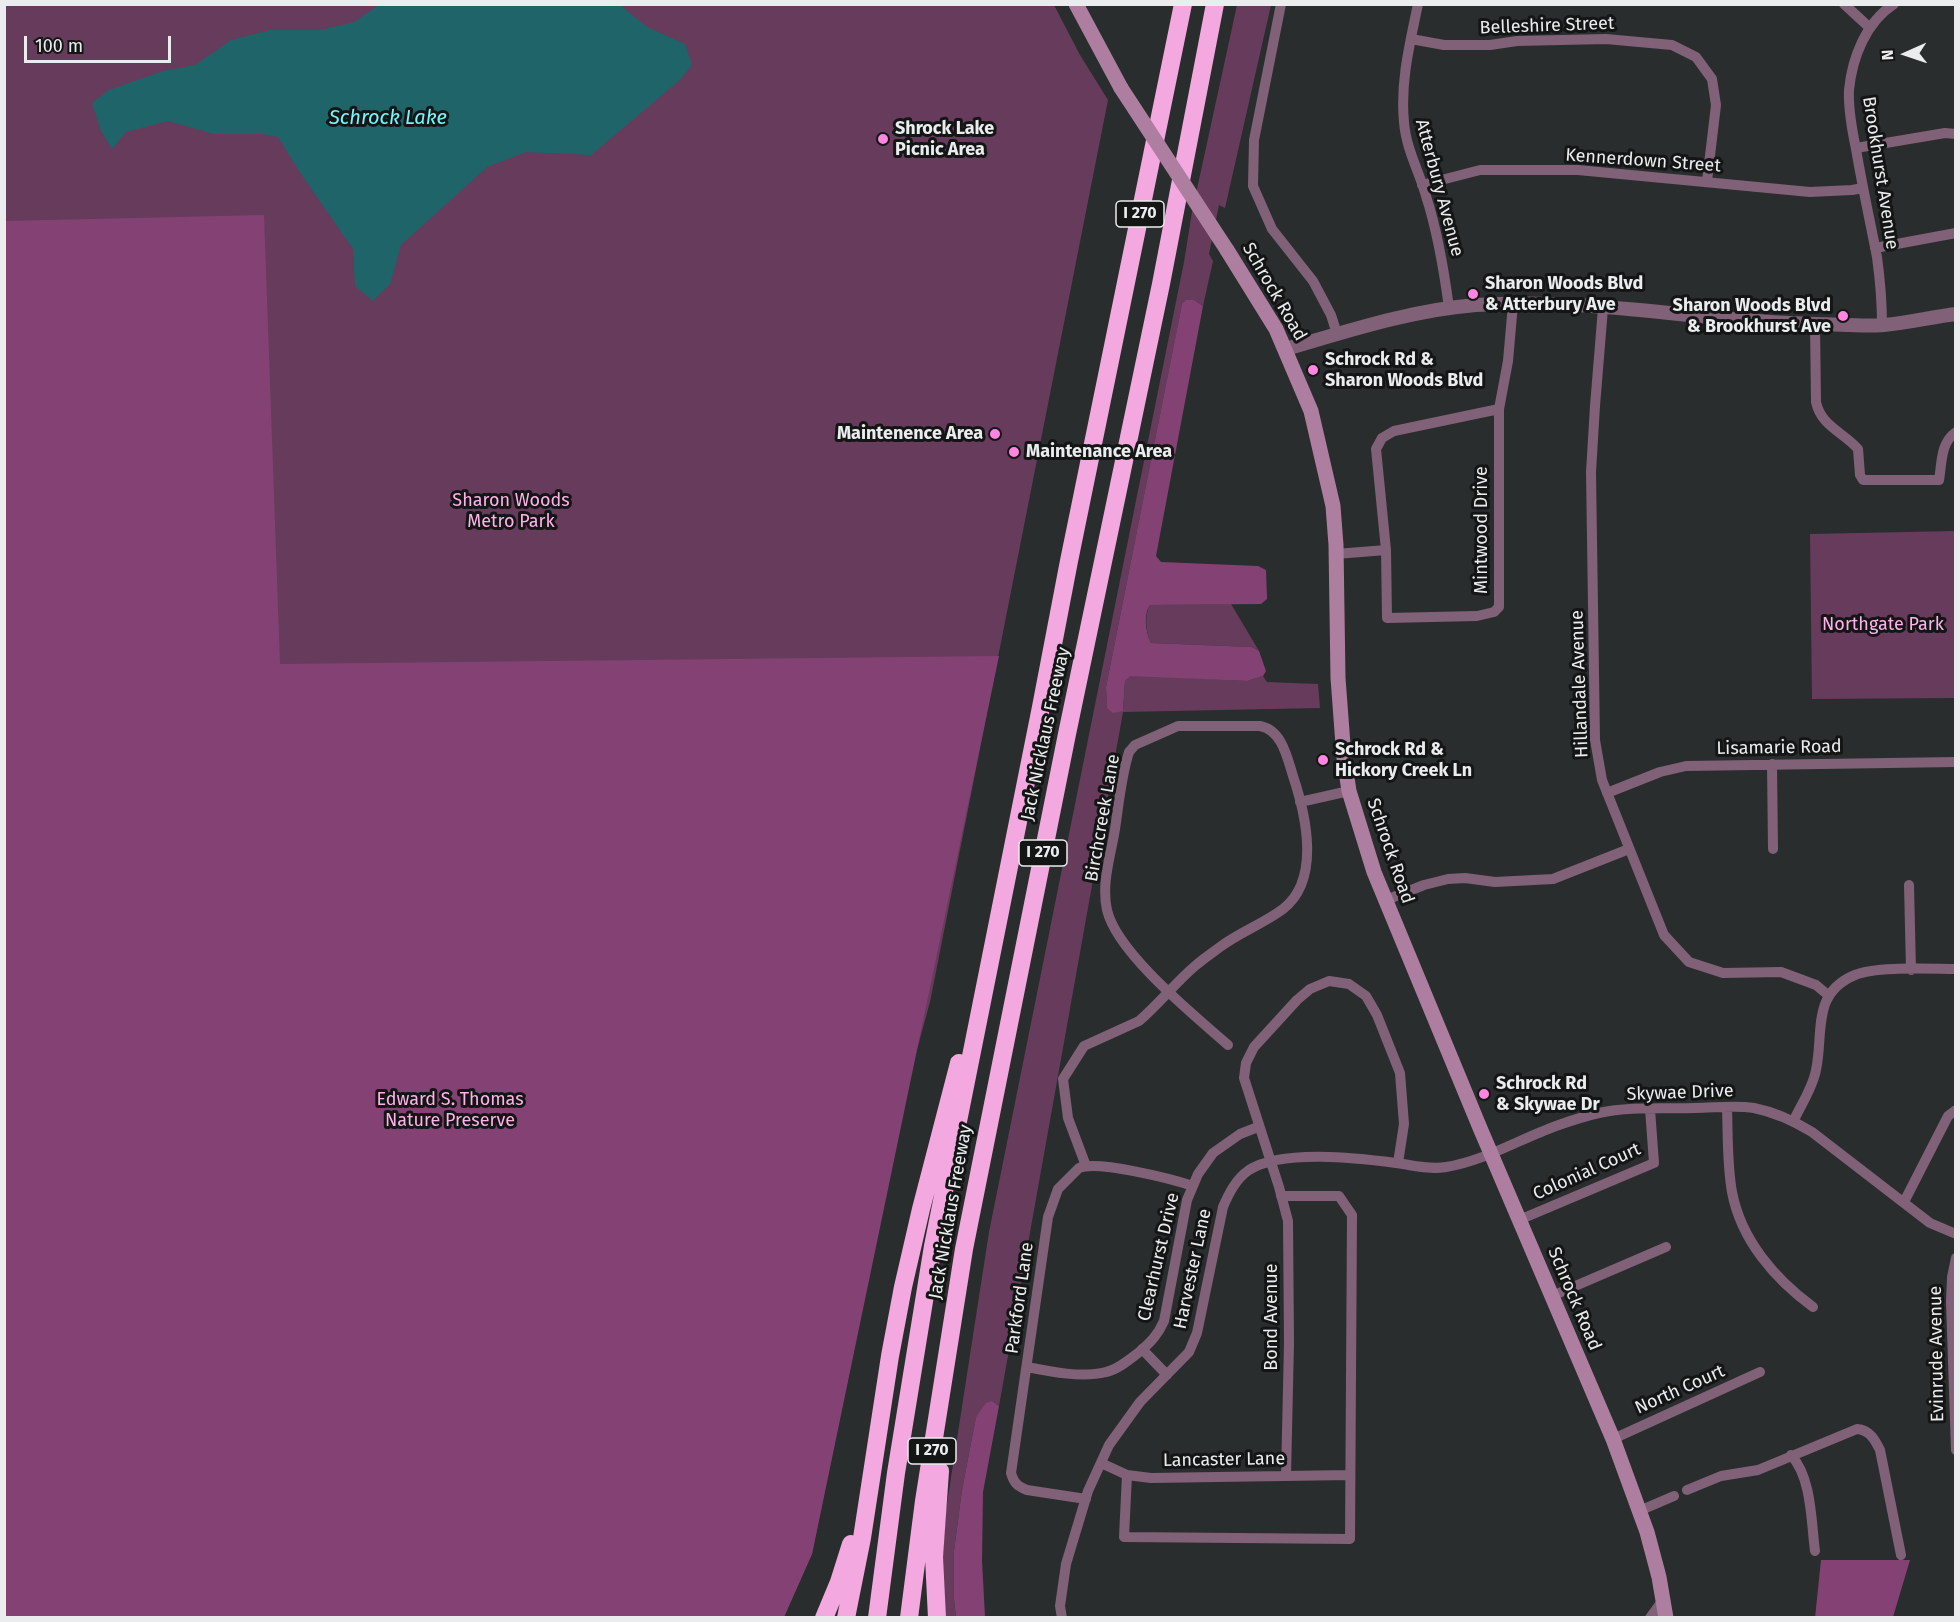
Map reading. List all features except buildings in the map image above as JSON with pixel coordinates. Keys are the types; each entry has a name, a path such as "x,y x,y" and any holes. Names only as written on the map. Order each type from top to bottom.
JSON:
{"highway":[{"name":"Jack Nicklaus Freeway","path":"877,1617 896,1473 920,1321 1071,549 1183,4"},
{"name":"Jack Nicklaus Freeway","path":"909,1617 924,1501 959,1284 995,1091 1161,284 1215,4"},
{"path":"846,1617 862,1538 873,1458 901,1298 921,1209 961,1054 993,946"},
{"path":"937,1617 934,1557 937,1504 959,1284"},
{"path":"824,1617 839,1582 873,1458"}],"main road":[{"name":"Schrock Road","path":"1076,4 1121,88 1262,305 1286,349 1311,411 1333,506 1338,678 1349,791 1374,872 1490,1153 1613,1439 1647,1532 1659,1577 1665,1617"}],"street":[{"path":"1281,4 1254,140 1254,186 1272,229 1313,281 1331,315 1337,334"},
{"name":"Atterbury Avenue","path":"1418,4 1402,93 1404,123 1408,149 1436,231 1449,308"},
{"path":"1844,4 1870,28"},
{"name":"Brookhurst Avenue","path":"1882,325 1875,248 1851,121 1849,93 1852,71 1859,48 1870,28 1894,4"},
{"name":"Belleshire Street","path":"1411,39 1444,45 1606,39 1672,45 1696,57 1712,79 1716,105 1707,181"},
{"path":"1856,148 1945,133 1956,134"},
{"name":"Kennerdown Street","path":"1422,185 1480,170 1578,170 1810,192 1863,188"},
{"path":"1875,248 1956,233"},
{"path":"1286,349 1433,310 1513,304 1563,304 1815,324 1882,325 1956,314"},
{"path":"1336,554 1386,550 1376,449 1382,438 1394,431 1499,409 1508,361 1513,304"},
{"name":"Hillandale Avenue","path":"1603,308 1595,405 1592,483 1595,740 1602,780 1664,935 1689,962 1723,973 1781,972 1816,985 1828,995"},
{"path":"1815,324 1816,395 1819,414 1858,449 1861,478 1866,482 1939,480 1942,452 1951,435 1956,432"},
{"name":"Mintwood Drive","path":"1386,550 1387,618 1477,616 1494,612 1499,607 1499,409"},
{"name":"Birchcreek Lane","path":"1228,1045 1169,992 1121,940 1107,910 1106,877 1129,752 1135,745 1178,726 1260,726 1268,728 1275,733 1284,747 1300,802"},
{"name":"Lisamarie Road","path":"1607,793 1660,772 1686,766 1956,762"},
{"path":"1772,764 1773,849"},
{"path":"1193,1186 1173,1179 1086,1166 1068,1118 1064,1079 1084,1046 1139,1021 1195,966 1229,940 1285,908 1299,893 1305,873 1307,833 1300,802 1349,791"},
{"path":"1386,900 1424,885 1448,879 1465,878 1495,882 1553,879 1629,849"},
{"path":"1909,885 1911,970"},
{"path":"1794,1120 1816,1073 1820,1049 1821,1017 1828,995 1839,984 1855,975 1873,971 1956,969"},
{"path":"1270,1161 1244,1078 1246,1063 1254,1047 1297,1000 1310,989 1329,981 1349,984 1366,996 1377,1015 1400,1073 1404,1124 1398,1163"},
{"path":"1727,1108 1731,1181 1739,1217 1751,1242 1774,1274 1813,1307"},
{"name":"Skywae Drive","path":"1270,1161 1288,1158 1357,1158 1439,1168 1449,1167 1600,1112 1756,1108 1794,1120 1930,1223 1956,1234"},
{"name":"Colonial Court","path":"1519,1220 1654,1163 1650,1109"},
{"path":"1904,1202 1948,1116 1956,1110"},
{"name":"Clearhurst Drive","path":"1027,1367 1083,1374 1108,1372 1129,1360 1159,1332 1164,1321 1187,1200 1198,1174 1213,1153 1240,1134 1258,1127"},
{"name":"Bond Avenue","path":"1270,1161 1288,1221 1286,1476"},
{"name":"Harvester Lane","path":"1062,1617 1060,1606 1066,1564 1086,1499 1109,1445 1140,1402 1189,1352 1197,1333 1227,1197 1248,1171 1270,1161"},
{"name":"Parkford Lane","path":"1086,1166 1079,1168 1058,1189 1048,1217 1011,1473 1013,1481 1019,1487 1027,1490 1086,1499"},
{"path":"1127,1475 1124,1537 1350,1539 1352,1215 1339,1196 1281,1196"},
{"path":"1552,1296 1666,1247"},
{"name":"Evinrude Avenue","path":"1956,1258 1952,1277 1951,1302 1956,1450"},
{"path":"1142,1349 1167,1375"},
{"name":"North Court","path":"1613,1439 1760,1372"},
{"path":"1687,1490 1721,1476 1758,1470 1857,1429 1863,1430 1873,1437 1880,1450 1901,1555"},
{"path":"1791,1455 1804,1476 1815,1551"},
{"name":"Lancaster Lane","path":"1101,1463 1127,1475 1151,1478 1350,1475"},
{"path":"1639,1511 1674,1496"},
{"path":"1650,1617 1663,1600"}],"green space":[{"name":"Edward S. Thomas Nature Preserve","path":"4,5 1054,5 1080,55 1108,100 930,1002 889,1152 855,1345 812,1554 784,1617 5,1617"},
{"path":"1237,5 1271,5 1225,208 1219,205 1209,254 1213,261 1203,306 1194,300 1182,305 1106,687 1107,707 1123,711 1125,681 1130,675 1247,681 1263,676 1267,682 1318,684 1320,708 1123,712 999,1406 992,1401 976,1417 962,1490 954,1551 956,1617 942,1618 940,1597 946,1510 989,1232 1184,262 1192,212"},
{"name":"Edward S. Thomas Nature Preserve","path":"264,215 280,664 999,656 812,1554 784,1617 5,1617 5,221"},
{"path":"1186,300 1194,300 1203,306 1156,556 1161,562 1258,566 1266,570 1267,599 1261,604 1150,605 1146,614 1148,634 1151,643 1252,647 1259,651 1266,671 1263,676 1247,681 1130,676 1125,681 1123,711 1113,713 1107,708 1106,687 1182,304"},
{"name":"Northgate Park","path":"1955,531 1955,698 1812,699 1810,534"},
{"path":"1231,604 1259,651 1252,647 1151,643 1146,624 1150,605"},
{"path":"992,1401 999,1406 983,1492 982,1561 985,1617 956,1617 954,1551 962,1490 976,1417 986,1403"},
{"path":"1821,1560 1910,1560 1893,1617 1815,1618"}],"water":[{"name":"Schrock Lake","path":"379,5 620,5 647,27 685,44 692,65 681,79 591,155 526,152 487,167 401,245 390,284 373,301 355,286 353,249 278,137 263,134 214,134 168,121 126,132 112,149 101,131 92,103 109,90 163,71 195,65 231,40 270,30 320,30 354,22"}],"place":[{"name":"Shrock Lake Picnic Area","path":"883,139"},
{"name":"Sharon Woods Blvd & Atterbury Ave","path":"1473,294"},
{"name":"Sharon Woods Blvd & Brookhurst Ave","path":"1843,316"},
{"name":"Schrock Rd & Sharon Woods Blvd","path":"1313,370"},
{"name":"Maintenence Area","path":"995,434"},
{"name":"Maintenance Area","path":"1014,452"},
{"name":"Schrock Rd & Hickory Creek Ln","path":"1323,760"},
{"name":"Schrock Rd & Skywae Dr","path":"1484,1094"}],"park label":[{"name":"Sharon Woods Metro Park","path":"511,511"}]}
